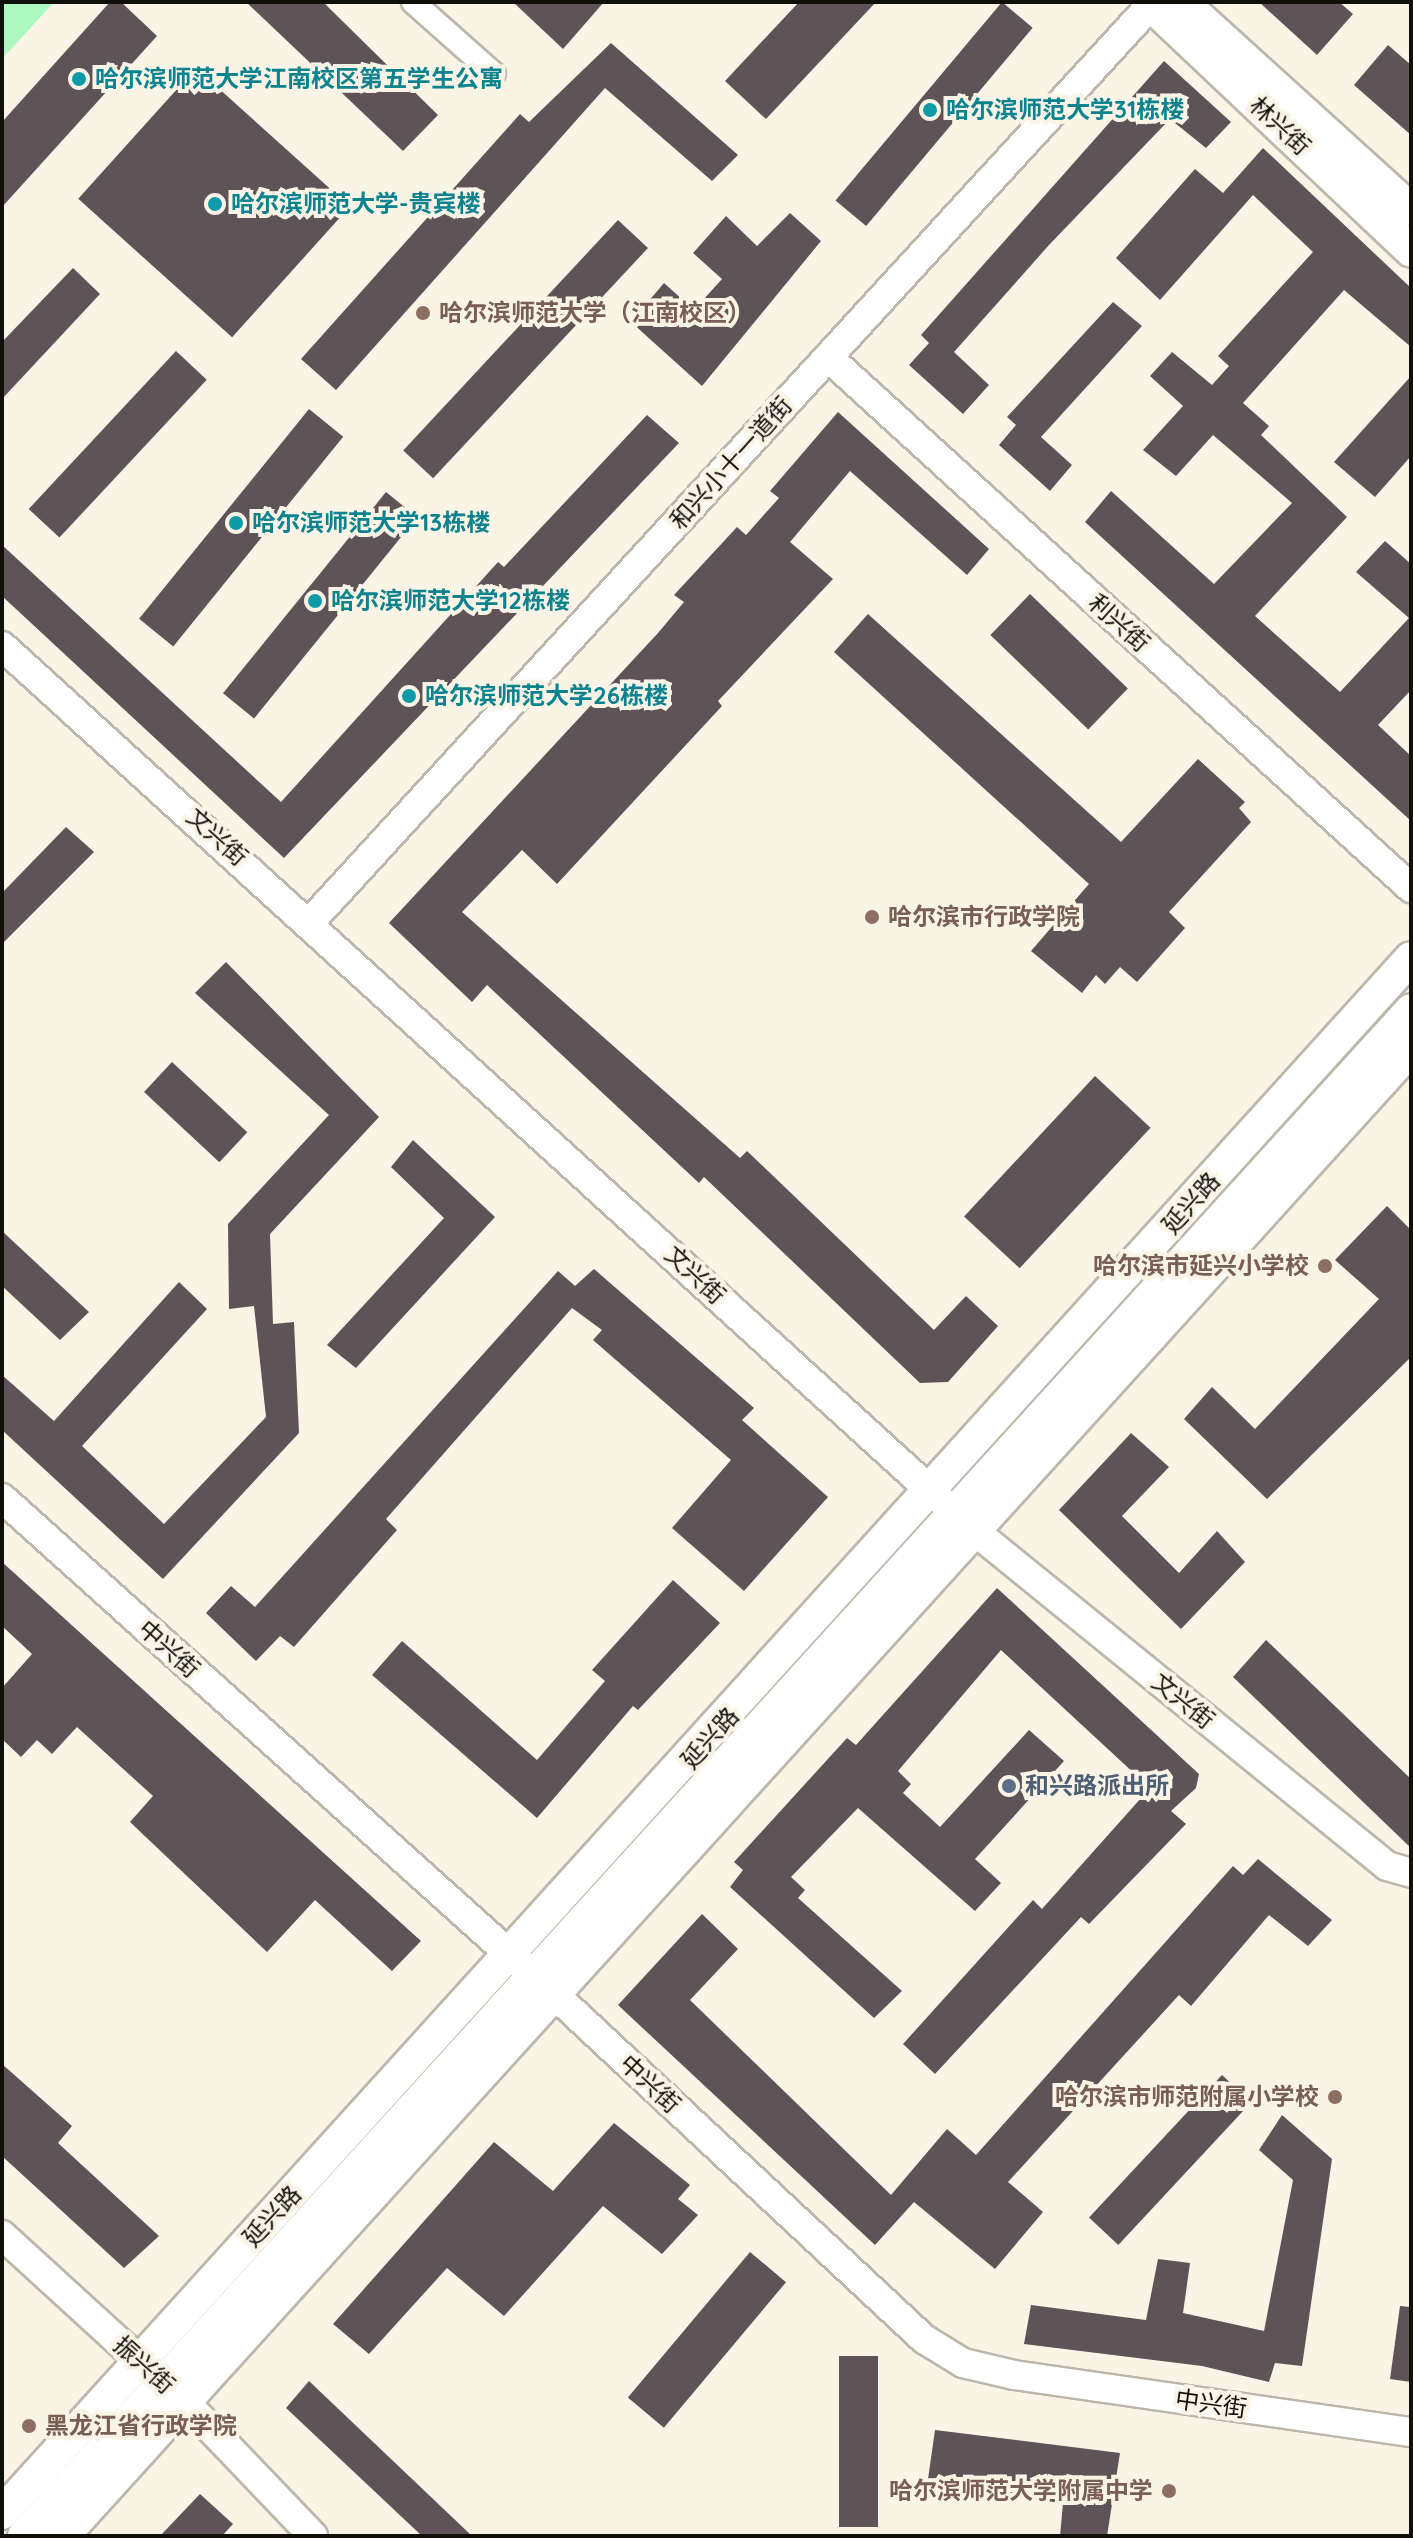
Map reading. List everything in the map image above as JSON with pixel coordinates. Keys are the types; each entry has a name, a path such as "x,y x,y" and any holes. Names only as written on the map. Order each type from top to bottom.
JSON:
{"main road":[{"name":"林兴街","path":"1160,3 1411,210"},
{"name":"林兴街","path":"1160,3 1411,251"},
{"name":"延兴路","path":"2,2513 139,2362 533,1977 955,1513 1411,958"},
{"path":"955,1513 1411,1010"},
{"name":"延兴路","path":"63,2536 174,2393 533,1977 955,1513 1411,1049"},
{"path":"24,2536 174,2393"}],"street":[{"path":"413,2 494,74"},
{"name":"和兴小十一道街","path":"311,921 828,357 1160,3"},
{"name":"利兴街","path":"828,357 1411,888"},
{"name":"文兴街","path":"2,646 311,921 955,1513 1387,1866 1411,1873"},
{"name":"中兴街","path":"2,1498 533,1977 924,2339 963,2363 1411,2432"},
{"name":"振兴街","path":"2,2235 174,2393 313,2536"}],"green space":[{"path":"2,2 54,2 2,59"}],"building":[{"name":"哈尔滨师范大学江南校区第五学生公寓","path":"110,2 121,2 157,36 2,207 2,122"},
{"path":"246,2 323,2 438,115 403,151"},
{"path":"513,2 604,2 563,49"},
{"path":"799,2 876,2 766,119 725,81"},
{"name":"哈尔滨师范大学31栋楼","path":"1002,2 1033,28 866,226 836,200"},
{"path":"1259,2 1339,2 1353,14 1317,55"},
{"path":"611,43 738,155 712,181 605,88 336,390 301,359 520,114 529,122"},
{"path":"1388,45 1411,65 1411,135 1354,85"},
{"path":"1164,61 1231,122 1206,148 1170,119 1049,245 954,352 989,385 963,414 909,365 929,343 921,335"},
{"name":"哈尔滨师范大学-贵宾楼","path":"196,68 350,207 232,337 78,199"},
{"path":"1263,148 1411,288 1411,347 1344,290 1243,403 1269,426 1261,435 1347,517 1255,616 1340,692 1409,618 1356,572 1385,541 1411,564 1411,690 1378,725 1411,756 1411,821 1085,522 1111,491 1214,584 1292,503 1213,435 1176,476 1143,450 1183,406 1150,376 1172,352 1212,385 1229,366 1218,356 1313,252 1253,195 1160,300 1116,258 1195,169 1223,193"},
{"path":"790,213 821,241 702,386 631,322 664,283 694,310 722,279 693,253 726,216 757,246"},
{"path":"618,220 648,248 433,478 403,450"},
{"path":"73,268 100,294 2,399 2,342"},
{"path":"1113,302 1142,326 1041,437 1072,465 1050,491 999,445 1016,425 1007,417"},
{"path":"176,351 207,380 59,538 29,509"},
{"path":"1411,376 1411,456 1375,497 1334,462"},
{"name":"哈尔滨师范大学13栋楼","path":"309,409 343,437 173,647 139,619"},
{"path":"838,412 989,549 967,575 850,471 790,542 833,579 718,701 722,706 557,884 522,850 462,912 740,1158 747,1151 934,1330 966,1296 998,1326 948,1382 920,1383 704,1177 699,1183 487,985 472,1002 389,923 658,633 684,602 674,595 737,527 746,535 779,498 770,491"},
{"path":"647,415 679,443 284,858 2,596 2,545 281,802 498,562 504,567"},
{"name":"哈尔滨师范大学12栋楼","path":"386,492 417,517 254,718 223,693"},
{"path":"1030,594 1128,688 1088,729 990,635"},
{"path":"868,614 1121,842 1198,759 1245,802 1239,808 1251,822 1169,912 1185,928 1137,982 1120,967 1105,984 1096,975 1082,993 1031,951 1089,884 834,652"},
{"path":"66,827 94,852 2,944 2,893"},
{"path":"226,962 379,1117 270,1234 273,1324 294,1322 299,1433 163,1579 2,1430 2,1375 54,1421 179,1282 207,1309 82,1446 164,1524 266,1417 254,1306 229,1309 228,1224 329,1115 195,993"},
{"path":"172,1062 247,1132 219,1162 144,1092"},
{"path":"1095,1076 1151,1128 1020,1268 964,1216"},
{"path":"413,1140 495,1217 356,1368 327,1345 444,1218 391,1167"},
{"path":"1387,1206 1411,1230 1411,1357 1267,1499 1184,1419 1212,1387 1255,1429 1379,1299 1335,1260"},
{"path":"2,1231 89,1312 60,1340 2,1286"},
{"path":"594,1269 754,1408 742,1420 828,1497 744,1591 672,1528 731,1460 593,1340 602,1330 572,1308 386,1519 397,1530 294,1647 280,1636 256,1661 206,1613 231,1586 255,1607 558,1271 575,1286"},
{"path":"1131,1433 1169,1467 1122,1516 1179,1573 1217,1531 1245,1562 1181,1629 1059,1510"},
{"path":"2,1562 421,1941 392,1971 315,1900 267,1952 130,1822 153,1796 77,1727 52,1754 37,1740 21,1757 2,1739 2,1688 32,1654 2,1626"},
{"path":"673,1580 720,1623 638,1710 633,1706 537,1818 372,1675 402,1641 537,1760 605,1681 592,1670"},
{"path":"997,1588 1199,1774 1196,1788 1171,1811 1186,1824 1089,1924 1081,1917 935,2074 903,2044 1033,1900 1042,1909 1150,1788 1001,1650 898,1771 911,1784 903,1793 940,1827 1029,1730 1064,1761 975,1859 1001,1883 975,1911 858,1808 791,1877 805,1890 798,1898 902,1991 874,2018 730,1887 743,1870 734,1862 847,1738 856,1745"},
{"path":"1266,1640 1411,1779 1411,1848 1233,1677"},
{"path":"1258,1859 1332,1920 1308,1946 1269,1915 1191,2006 1179,1995 1008,2182 1043,2212 995,2269 914,2202 875,2245 618,2005 702,1914 738,1949 690,2000 891,2195 947,2129 976,2155 1233,1866 1243,1875"},
{"path":"2,2064 72,2126 58,2143 159,2236 124,2268 2,2156"},
{"path":"1222,2075 1251,2102 1118,2245 1089,2218"},
{"path":"1282,2115 1332,2159 1302,2366 1275,2363 1269,2382 1202,2366 1024,2344 1031,2305 1146,2320 1158,2259 1190,2263 1183,2313 1264,2331 1293,2180 1259,2150"},
{"path":"614,2123 690,2185 678,2199 698,2215 662,2254 603,2206 504,2316 447,2268 369,2354 333,2324 494,2142 553,2191"},
{"path":"750,2252 786,2282 664,2428 628,2398"},
{"path":"1400,2306 1411,2307 1411,2382 1390,2379"},
{"path":"839,2356 878,2356 878,2527 839,2527"},
{"path":"309,2381 472,2536 422,2536 286,2408"},
{"path":"935,2430 1120,2453 1107,2536 1060,2536 1063,2503 927,2486"},
{"path":"200,2494 233,2524 222,2536 160,2536"}],"place":[{"name":"哈尔滨师范大学江南校区第五学生公寓","path":"79,79"},
{"name":"哈尔滨师范大学31栋楼","path":"930,110"},
{"name":"哈尔滨师范大学-贵宾楼","path":"215,204"},
{"name":"哈尔滨师范大学（江南校区）","path":"423,313"},
{"name":"哈尔滨师范大学13栋楼","path":"236,523"},
{"name":"哈尔滨师范大学12栋楼","path":"315,601"},
{"name":"哈尔滨师范大学26栋楼","path":"409,696"},
{"name":"哈尔滨市行政学院","path":"872,917"},
{"name":"哈尔滨市延兴小学校","path":"1325,1266"},
{"name":"和兴路派出所","path":"1009,1786"},
{"name":"哈尔滨市师范附属小学校","path":"1335,2097"},
{"name":"黑龙江省行政学院","path":"29,2426"},
{"name":"哈尔滨师范大学附属中学","path":"1169,2491"}]}
